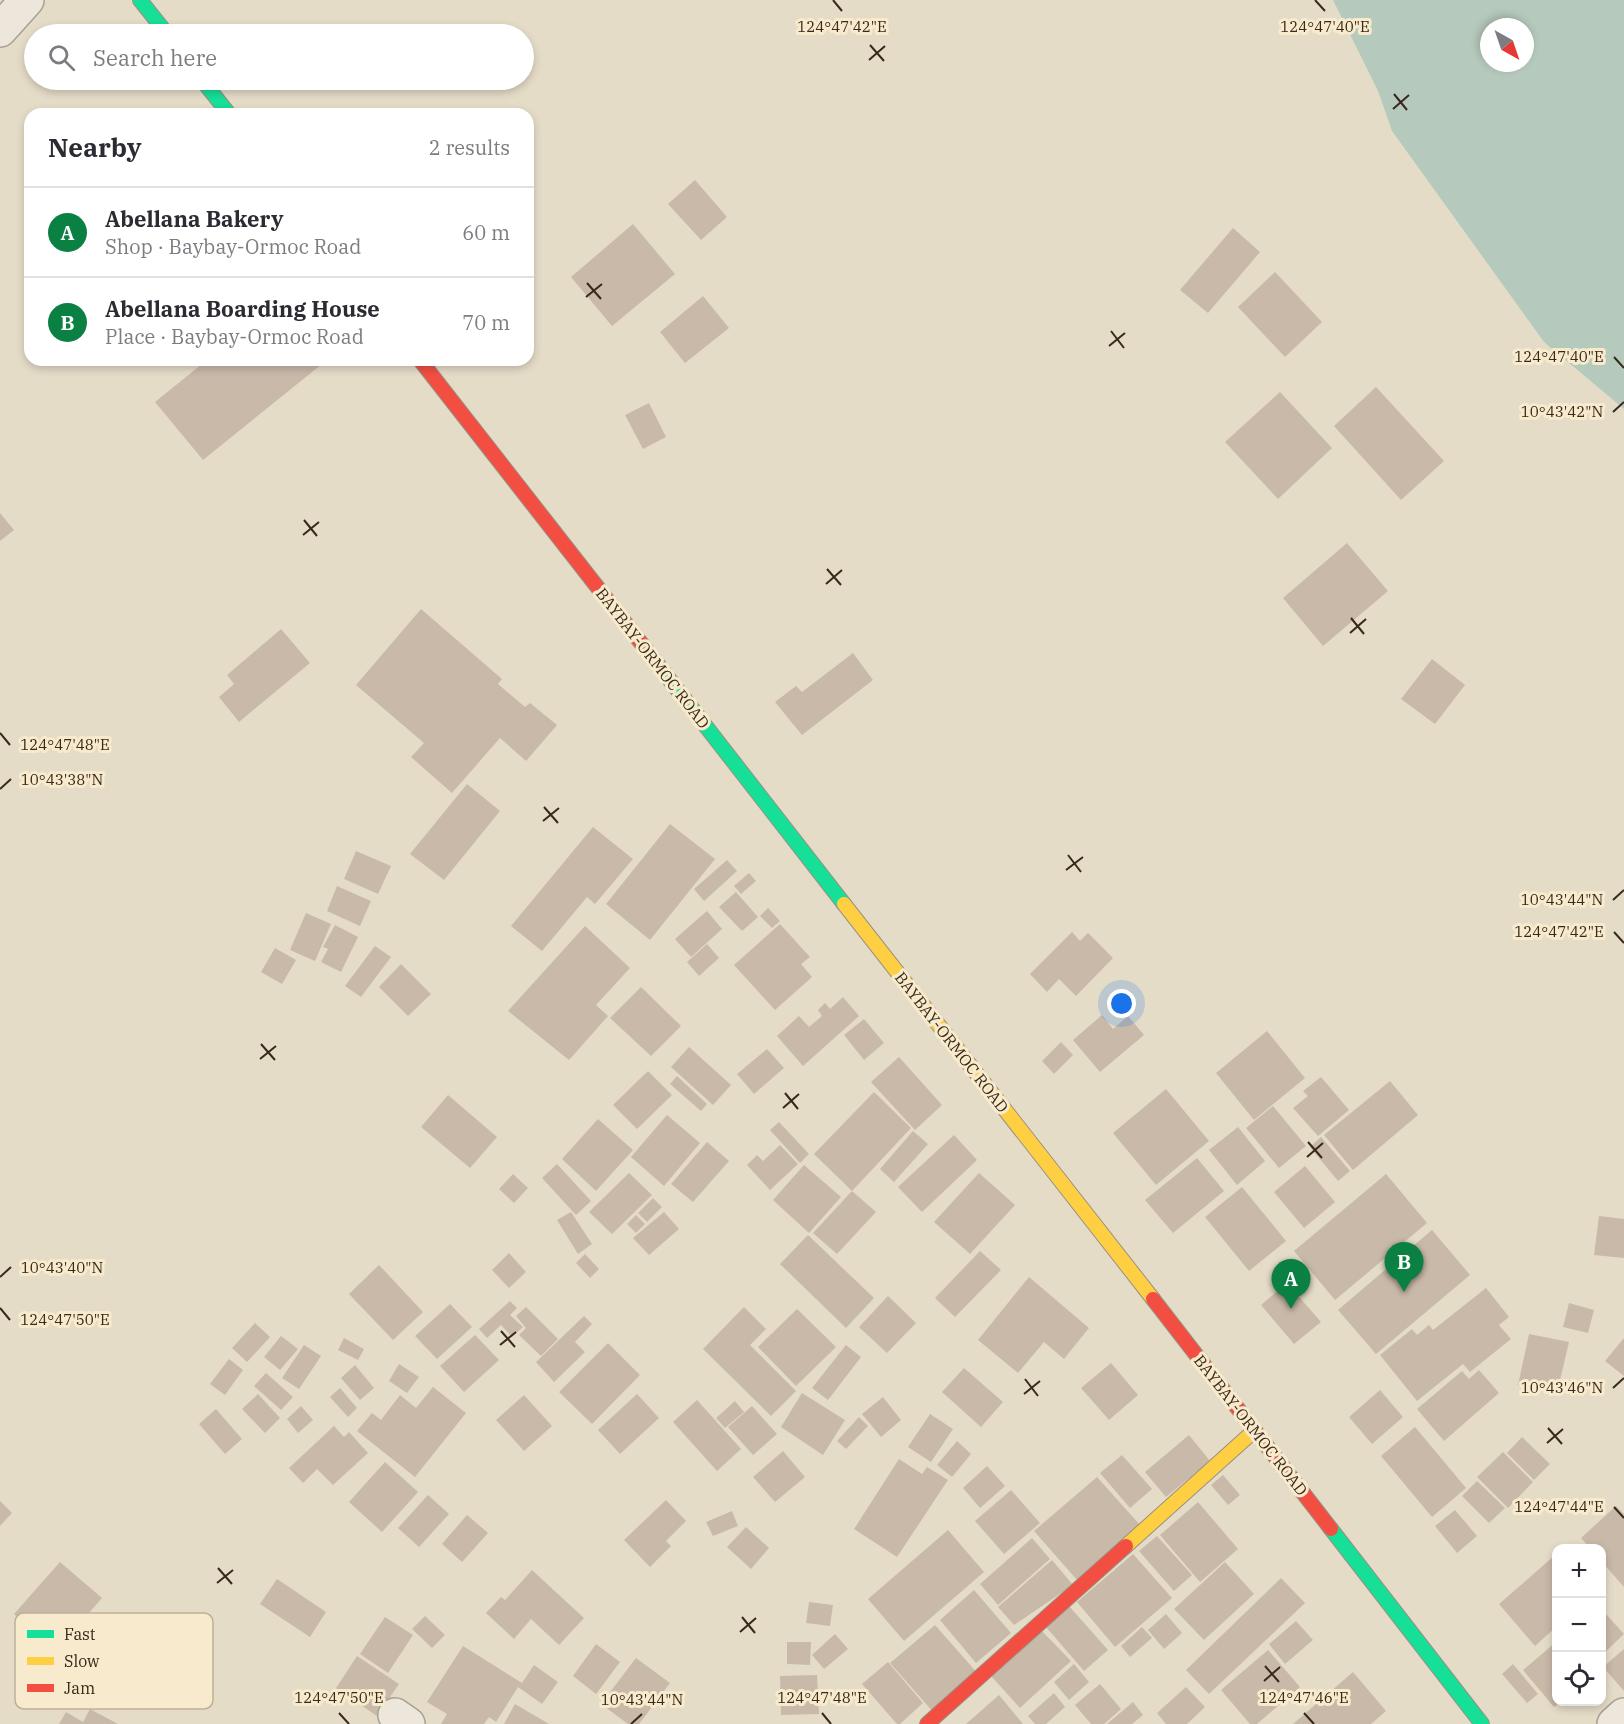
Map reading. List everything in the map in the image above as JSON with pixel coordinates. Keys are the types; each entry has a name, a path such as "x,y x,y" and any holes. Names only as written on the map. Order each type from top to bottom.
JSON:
{"main road":[{"path":"140,0 159,24"},
{"path":"210,90 224,108"},
{"name":"BAYBAY-ORMOC ROAD","path":"425,366 1482,1724"},
{"path":"927,1724 1255,1430"}],"street":[{"path":"0,30 27,0"},
{"path":"1614,1724 1624,1715"}],"shaded area":[{"path":"1333,0 1624,0 1624,409 1544,342 1392,131 1378,91"}],"building":[{"path":"695,180 727,217 701,240 668,204"},
{"path":"633,224 675,274 612,326 571,277"},
{"path":"1233,228 1260,252 1208,313 1180,290"},
{"path":"1275,272 1322,322 1285,357 1238,307"},
{"path":"703,296 729,328 685,363 660,332"},
{"path":"200,366 320,366 203,460 155,402"},
{"path":"1376,387 1444,461 1401,500 1334,426"},
{"path":"1280,392 1332,448 1278,499 1225,442"},
{"path":"649,403 666,437 643,449 625,415"},
{"path":"0,513 14,530 0,541"},
{"path":"1347,543 1388,591 1323,646 1283,598"},
{"path":"421,609 502,679 498,684 525,707 530,703 557,725 526,761 500,738 452,793 411,757 424,743 356,685"},
{"path":"281,629 310,663 239,722 219,697 234,684 227,675"},
{"path":"853,653 873,680 802,735 775,702 796,686 802,692"},
{"path":"1432,659 1465,685 1435,724 1401,699"},
{"path":"467,784 500,811 444,880 410,854"},
{"path":"670,824 715,859 650,940 606,904"},
{"path":"593,827 633,859 595,904 587,897 542,951 511,926"},
{"path":"356,851 391,866 378,894 344,879"},
{"path":"727,860 737,871 704,901 694,889"},
{"path":"749,873 756,881 741,894 734,886"},
{"path":"337,886 371,901 360,926 327,911"},
{"path":"736,892 758,917 742,931 719,907"},
{"path":"768,908 780,921 772,928 760,916"},
{"path":"707,911 722,929 691,957 675,939"},
{"path":"306,913 331,924 315,961 290,950"},
{"path":"780,924 810,957 801,964 812,977 775,1010 734,965"},
{"path":"335,925 358,937 341,972 321,962 328,949 323,947"},
{"path":"585,926 630,968 596,1005 608,1016 569,1060 508,1011"},
{"path":"1072,932 1080,941 1088,933 1113,958 1076,996 1059,979 1047,992 1030,974"},
{"path":"707,944 719,958 699,976 687,962"},
{"path":"375,946 391,957 361,997 345,986"},
{"path":"275,948 296,960 282,984 261,972"},
{"path":"401,964 431,994 408,1016 379,987"},
{"path":"641,987 681,1026 651,1056 610,1018"},
{"path":"843,997 859,1016 803,1066 777,1036 799,1016 809,1027 822,1016 818,1010 825,1003 830,1009"},
{"path":"1102,1015 1113,1029 1128,1016 1144,1035 1100,1072 1073,1040"},
{"path":"864,1019 884,1043 864,1060 844,1035"},
{"path":"1267,1031 1305,1078 1254,1120 1216,1073"},
{"path":"1061,1042 1073,1055 1054,1074 1042,1061"},
{"path":"689,1047 731,1085 713,1105 671,1067"},
{"path":"767,1049 784,1068 754,1094 737,1074"},
{"path":"899,1057 942,1105 915,1130 871,1082"},
{"path":"648,1071 672,1095 637,1129 613,1105"},
{"path":"677,1076 707,1104 701,1111 670,1084"},
{"path":"1321,1077 1349,1110 1318,1136 1293,1108 1308,1096 1303,1091"},
{"path":"1390,1081 1418,1115 1353,1170 1324,1135"},
{"path":"1166,1089 1209,1141 1156,1185 1113,1133"},
{"path":"874,1092 911,1128 852,1191 814,1154"},
{"path":"448,1095 497,1137 470,1168 421,1127"},
{"path":"1273,1106 1306,1146 1279,1168 1246,1128"},
{"path":"667,1115 700,1143 664,1186 631,1157"},
{"path":"598,1119 633,1150 596,1191 562,1159"},
{"path":"779,1122 809,1154 800,1163 770,1130"},
{"path":"1238,1127 1265,1161 1237,1185 1209,1150"},
{"path":"913,1131 928,1144 894,1182 880,1169"},
{"path":"954,1135 977,1160 922,1212 898,1187"},
{"path":"1321,1137 1350,1171 1338,1181 1310,1147"},
{"path":"707,1142 729,1161 693,1202 671,1184"},
{"path":"780,1145 798,1164 770,1190 747,1165 757,1155 763,1161"},
{"path":"1197,1158 1224,1191 1173,1233 1145,1200"},
{"path":"557,1164 591,1201 576,1215 542,1178"},
{"path":"804,1165 841,1197 809,1233 773,1200"},
{"path":"1305,1166 1335,1202 1304,1228 1274,1192"},
{"path":"629,1173 652,1195 612,1234 589,1212"},
{"path":"979,1173 1015,1205 970,1254 934,1222"},
{"path":"513,1174 528,1188 514,1203 499,1189"},
{"path":"1386,1174 1427,1223 1335,1300 1294,1251"},
{"path":"1242,1187 1286,1241 1249,1271 1205,1217"},
{"path":"852,1191 876,1212 837,1254 813,1233"},
{"path":"653,1198 662,1207 647,1222 638,1213"},
{"path":"571,1212 592,1244 578,1254 557,1220"},
{"path":"664,1212 679,1229 649,1255 633,1238"},
{"path":"636,1215 645,1224 636,1233 627,1224"},
{"path":"1599,1216 1624,1219 1624,1258 1594,1255"},
{"path":"1432,1230 1470,1275 1376,1354 1338,1310"},
{"path":"808,1235 874,1298 846,1328 780,1264"},
{"path":"980,1251 1001,1270 955,1317 935,1298"},
{"path":"509,1253 526,1272 509,1288 492,1270"},
{"path":"585,1254 599,1269 590,1278 576,1263"},
{"path":"379,1265 423,1312 393,1340 349,1294"},
{"path":"1029,1277 1089,1328 1064,1359 1044,1342 1018,1373 978,1340"},
{"path":"1287,1283 1321,1322 1294,1344 1261,1305"},
{"path":"1486,1288 1509,1317 1499,1325 1511,1339 1470,1372 1463,1364 1417,1401 1380,1355 1412,1329 1417,1335 1429,1325 1433,1330"},
{"path":"888,1296 916,1323 887,1353 859,1327"},
{"path":"510,1301 517,1308 510,1315 523,1327 512,1337 501,1325 487,1338 479,1329"},
{"path":"1569,1303 1594,1310 1588,1333 1563,1327"},
{"path":"450,1304 472,1327 437,1359 415,1336"},
{"path":"526,1307 558,1339 541,1356 519,1335 526,1328 516,1316"},
{"path":"744,1307 766,1329 750,1345 796,1391 771,1416 703,1349"},
{"path":"797,1309 836,1347 796,1386 758,1347"},
{"path":"584,1316 592,1324 575,1342 585,1352 554,1382 536,1362"},
{"path":"255,1323 270,1337 247,1362 232,1348"},
{"path":"1529,1334 1569,1342 1557,1393 1518,1385"},
{"path":"475,1335 499,1360 464,1392 440,1366"},
{"path":"281,1336 298,1349 280,1370 264,1357"},
{"path":"344,1338 364,1349 358,1360 338,1350"},
{"path":"1624,1338 1624,1376 1605,1361"},
{"path":"608,1343 640,1375 592,1424 559,1392"},
{"path":"304,1345 321,1356 299,1389 282,1378"},
{"path":"846,1345 861,1357 828,1400 812,1388"},
{"path":"229,1359 243,1370 225,1395 210,1384"},
{"path":"1111,1363 1138,1395 1109,1420 1081,1388"},
{"path":"399,1364 419,1377 407,1393 389,1381"},
{"path":"355,1365 374,1388 360,1400 341,1378"},
{"path":"964,1368 1003,1402 981,1427 942,1392"},
{"path":"1479,1370 1499,1393 1444,1441 1417,1409 1462,1371 1469,1379"},
{"path":"266,1373 293,1397 281,1410 254,1386"},
{"path":"433,1387 466,1413 415,1477 357,1431 372,1413 381,1420 400,1395 416,1408"},
{"path":"340,1388 357,1408 348,1417 330,1397"},
{"path":"1380,1390 1403,1417 1372,1444 1349,1417"},
{"path":"802,1393 845,1420 823,1455 781,1427"},
{"path":"258,1394 280,1418 265,1433 242,1409"},
{"path":"637,1394 659,1418 620,1454 598,1430"},
{"path":"524,1395 552,1426 524,1451 496,1420"},
{"path":"883,1397 901,1420 881,1437 862,1414"},
{"path":"697,1400 741,1449 717,1471 673,1422"},
{"path":"735,1401 744,1412 725,1428 716,1418"},
{"path":"301,1406 313,1420 298,1433 287,1419"},
{"path":"752,1406 777,1434 753,1455 728,1427"},
{"path":"216,1409 242,1439 225,1454 199,1424"},
{"path":"930,1414 953,1429 931,1462 908,1447"},
{"path":"859,1417 868,1426 846,1449 837,1441"},
{"path":"334,1426 344,1437 349,1432 368,1453 333,1485 317,1469 303,1483 289,1468"},
{"path":"1415,1427 1466,1488 1432,1517 1381,1456"},
{"path":"1189,1435 1210,1461 1166,1497 1145,1472"},
{"path":"1522,1437 1550,1464 1534,1480 1507,1453"},
{"path":"957,1441 971,1454 952,1477 937,1465"},
{"path":"783,1451 805,1477 775,1502 753,1477"},
{"path":"1503,1452 1533,1482 1508,1508 1477,1477"},
{"path":"1122,1455 1152,1489 1130,1508 1100,1473"},
{"path":"899,1459 922,1474 927,1467 948,1480 897,1557 854,1529"},
{"path":"385,1462 418,1492 382,1532 349,1502"},
{"path":"987,1466 1005,1486 980,1508 963,1488"},
{"path":"1223,1475 1240,1495 1228,1505 1211,1485"},
{"path":"1097,1477 1140,1525 1077,1580 1034,1531"},
{"path":"1477,1481 1505,1508 1489,1523 1462,1496"},
{"path":"1011,1490 1040,1523 1004,1554 975,1521"},
{"path":"428,1495 449,1514 419,1547 398,1528"},
{"path":"666,1500 686,1521 666,1541 671,1546 650,1567 624,1540"},
{"path":"0,1501 12,1513 0,1526"},
{"path":"1198,1502 1238,1549 1200,1582 1160,1535"},
{"path":"1616,1506 1624,1514 1624,1587 1606,1567 1606,1544 1586,1544 1581,1538"},
{"path":"1455,1510 1477,1536 1457,1553 1435,1526"},
{"path":"732,1511 738,1526 713,1536 706,1522"},
{"path":"467,1515 488,1533 462,1562 442,1544"},
{"path":"746,1527 769,1548 751,1569 727,1547"},
{"path":"948,1530 984,1572 904,1641 868,1599"},
{"path":"1157,1536 1192,1575 1174,1591 1139,1551"},
{"path":"1032,1538 1050,1559 998,1605 980,1584"},
{"path":"1133,1554 1172,1598 1115,1647 1077,1602"},
{"path":"1552,1558 1552,1631 1535,1646 1499,1604"},
{"path":"1052,1560 1073,1585 1014,1625 998,1607"},
{"path":"60,1562 102,1598 89,1613 14,1614"},
{"path":"1225,1562 1254,1594 1204,1640 1174,1609"},
{"path":"532,1570 584,1618 559,1645 531,1619 514,1639 486,1613 501,1597 505,1600"},
{"path":"1281,1578 1305,1603 1209,1694 1186,1670"},
{"path":"277,1579 326,1612 310,1637 260,1604"},
{"path":"974,1590 1011,1633 976,1663 940,1620"},
{"path":"809,1602 833,1605 830,1626 806,1623"},
{"path":"1069,1606 1108,1650 1084,1671 1046,1627"},
{"path":"1166,1614 1182,1633 1164,1649 1148,1630"},
{"path":"1606,1614 1624,1634 1606,1651"},
{"path":"425,1616 445,1635 432,1648 412,1629"},
{"path":"385,1617 413,1635 388,1673 360,1654"},
{"path":"1296,1621 1313,1640 1285,1664 1269,1644"},
{"path":"935,1625 979,1675 934,1713 890,1663"},
{"path":"1142,1627 1152,1638 1130,1657 1121,1646"},
{"path":"1040,1629 1071,1661 1020,1708 990,1675"},
{"path":"835,1634 848,1649 824,1669 812,1655"},
{"path":"787,1642 811,1642 810,1665 787,1664"},
{"path":"596,1644 620,1662 596,1694 573,1676"},
{"path":"1552,1645 1552,1705 1523,1670"},
{"path":"463,1646 522,1683 534,1665 558,1682 542,1704 518,1687 496,1722 489,1717 484,1724 441,1724 447,1714 427,1702"},
{"path":"1624,1649 1624,1691 1606,1670 1606,1664"},
{"path":"1268,1650 1300,1687 1257,1724 1250,1724 1221,1690"},
{"path":"357,1656 399,1684 377,1716 336,1688"},
{"path":"636,1658 670,1683 639,1724 628,1724 601,1704"},
{"path":"888,1662 923,1703 900,1724 897,1724 862,1684"},
{"path":"1074,1664 1089,1682 1069,1700 1054,1682"},
{"path":"1513,1664 1538,1694 1527,1703 1502,1674"},
{"path":"1353,1672 1386,1711 1371,1724 1293,1724"},
{"path":"817,1675 819,1714 781,1715 780,1676"},
{"path":"1100,1684 1121,1709 1104,1724 1091,1724 1075,1705"},
{"path":"1186,1687 1205,1707 1187,1724 1166,1724 1157,1713"},
{"path":"1054,1693 1065,1707 1046,1724 1035,1724 1028,1716"},
{"path":"999,1695 1023,1724 966,1724"},
{"path":"1133,1702 1143,1715 1132,1724 1107,1724"},
{"path":"515,1704 549,1724 504,1724"},
{"path":"90,1709 118,1724 59,1724 66,1712 83,1722"}],"traffic: fast":[{"path":"140,0 159,24"},
{"path":"210,90 224,108"},
{"path":"652,657 844,904"},
{"path":"1331,1529 1482,1724"}],"traffic: slow":[{"path":"844,904 1153,1299"},
{"path":"1126,1546 1255,1430"}],"traffic: jam":[{"path":"425,366 652,657"},
{"path":"1153,1299 1331,1529"},
{"path":"927,1724 1126,1546"}],"place":[{"name":"Abellana Boarding House","path":"1404,1292"},
{"name":"Abellana Bakery","path":"1291,1309"}]}
